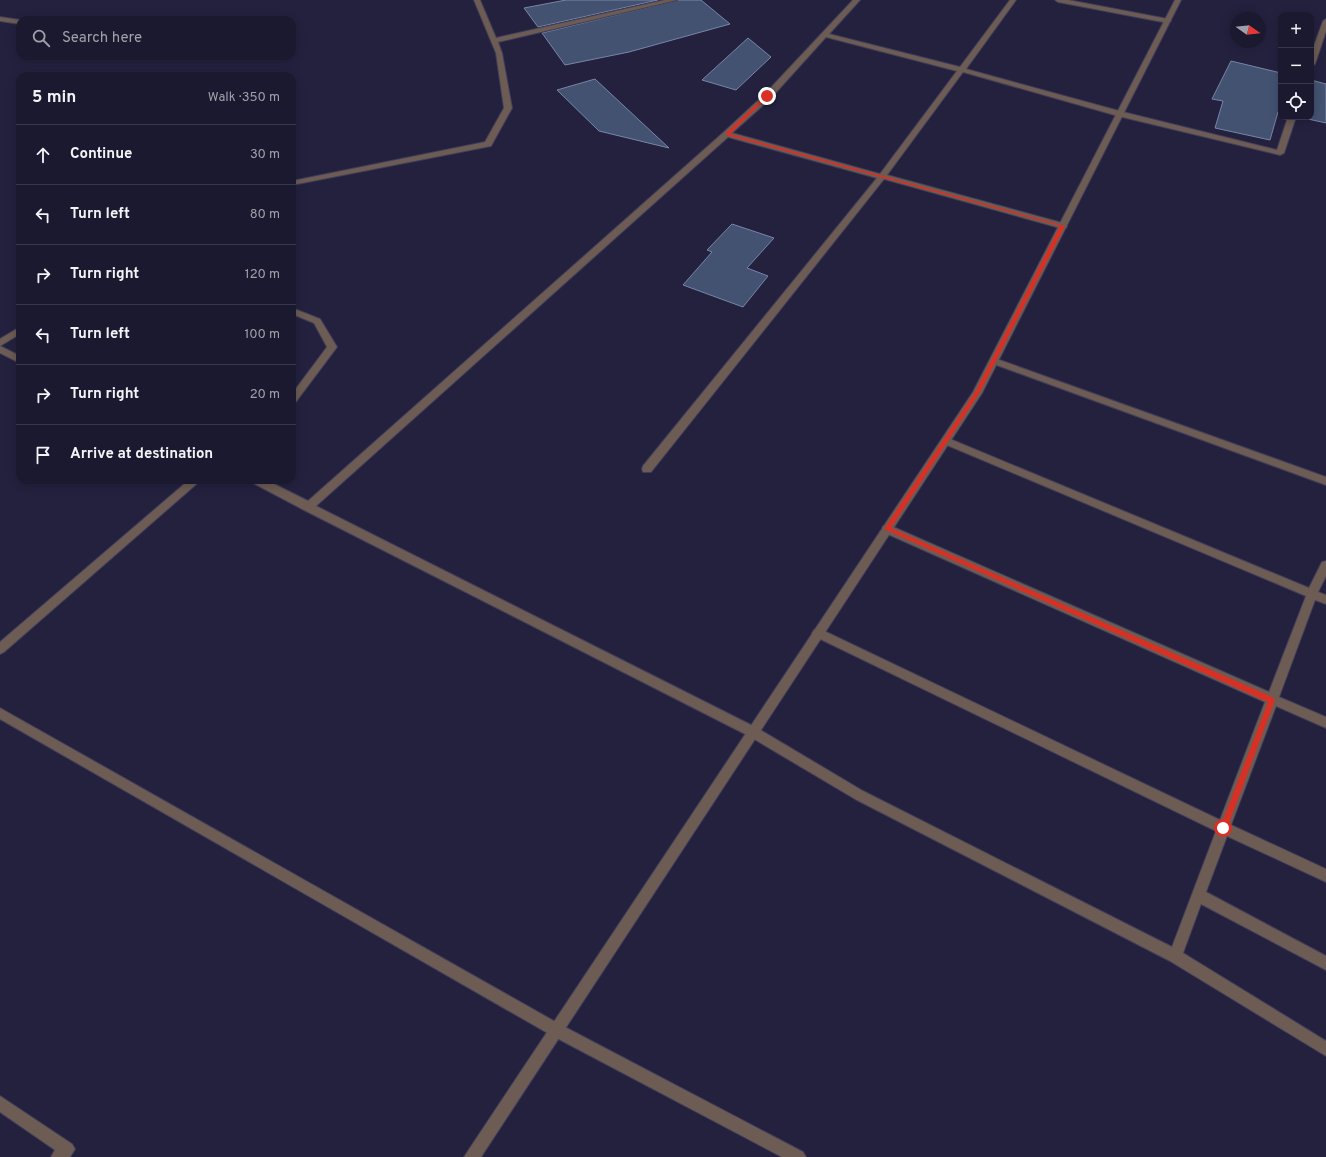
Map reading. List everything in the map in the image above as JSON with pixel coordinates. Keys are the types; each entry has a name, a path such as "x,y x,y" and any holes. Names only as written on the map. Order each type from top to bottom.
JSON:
{"street":[{"path":"296,182 488,144 508,108 498,53 479,0"},
{"path":"494,41 674,0"},
{"path":"308,506 727,134 767,96 858,0"},
{"path":"647,469 882,177 1013,0"},
{"path":"1058,0 1168,21"},
{"path":"472,1157 977,392 1121,114 1178,0"},
{"path":"0,19 16,21"},
{"path":"1314,55 1326,21"},
{"path":"825,35 962,70 1121,114 1280,153 1291,120"},
{"path":"727,134 1063,226"},
{"path":"296,313 317,321 332,347 296,396"},
{"path":"0,343 16,333"},
{"path":"0,349 16,358"},
{"path":"994,361 1326,481"},
{"path":"946,441 1326,600"},
{"path":"0,649 191,484"},
{"path":"265,484 753,732 859,795 1175,956 1326,1049"},
{"path":"887,529 1326,723"},
{"path":"1175,956 1312,594 1326,565"},
{"path":"818,633 1326,876"},
{"path":"0,714 556,1030 798,1157"},
{"path":"1198,895 1326,963"},
{"path":"0,1103 66,1149 59,1157"}],"building":[{"path":"566,0 658,0 538,27 524,8"},
{"path":"678,0 701,0 730,24 629,52 565,65 542,33"},
{"path":"748,38 771,57 736,90 702,80"},
{"path":"1231,61 1278,72 1278,112 1270,140 1215,128 1223,101 1212,99"},
{"path":"595,79 669,148 599,131 557,90"},
{"path":"1314,81 1326,84 1326,123 1312,120 1314,120"},
{"path":"732,224 774,238 747,268 768,276 743,307 683,285 712,252 707,250"}],"route":[{"path":"767,96 727,134 1063,226 977,392 887,529 1272,700 1223,828"}]}
